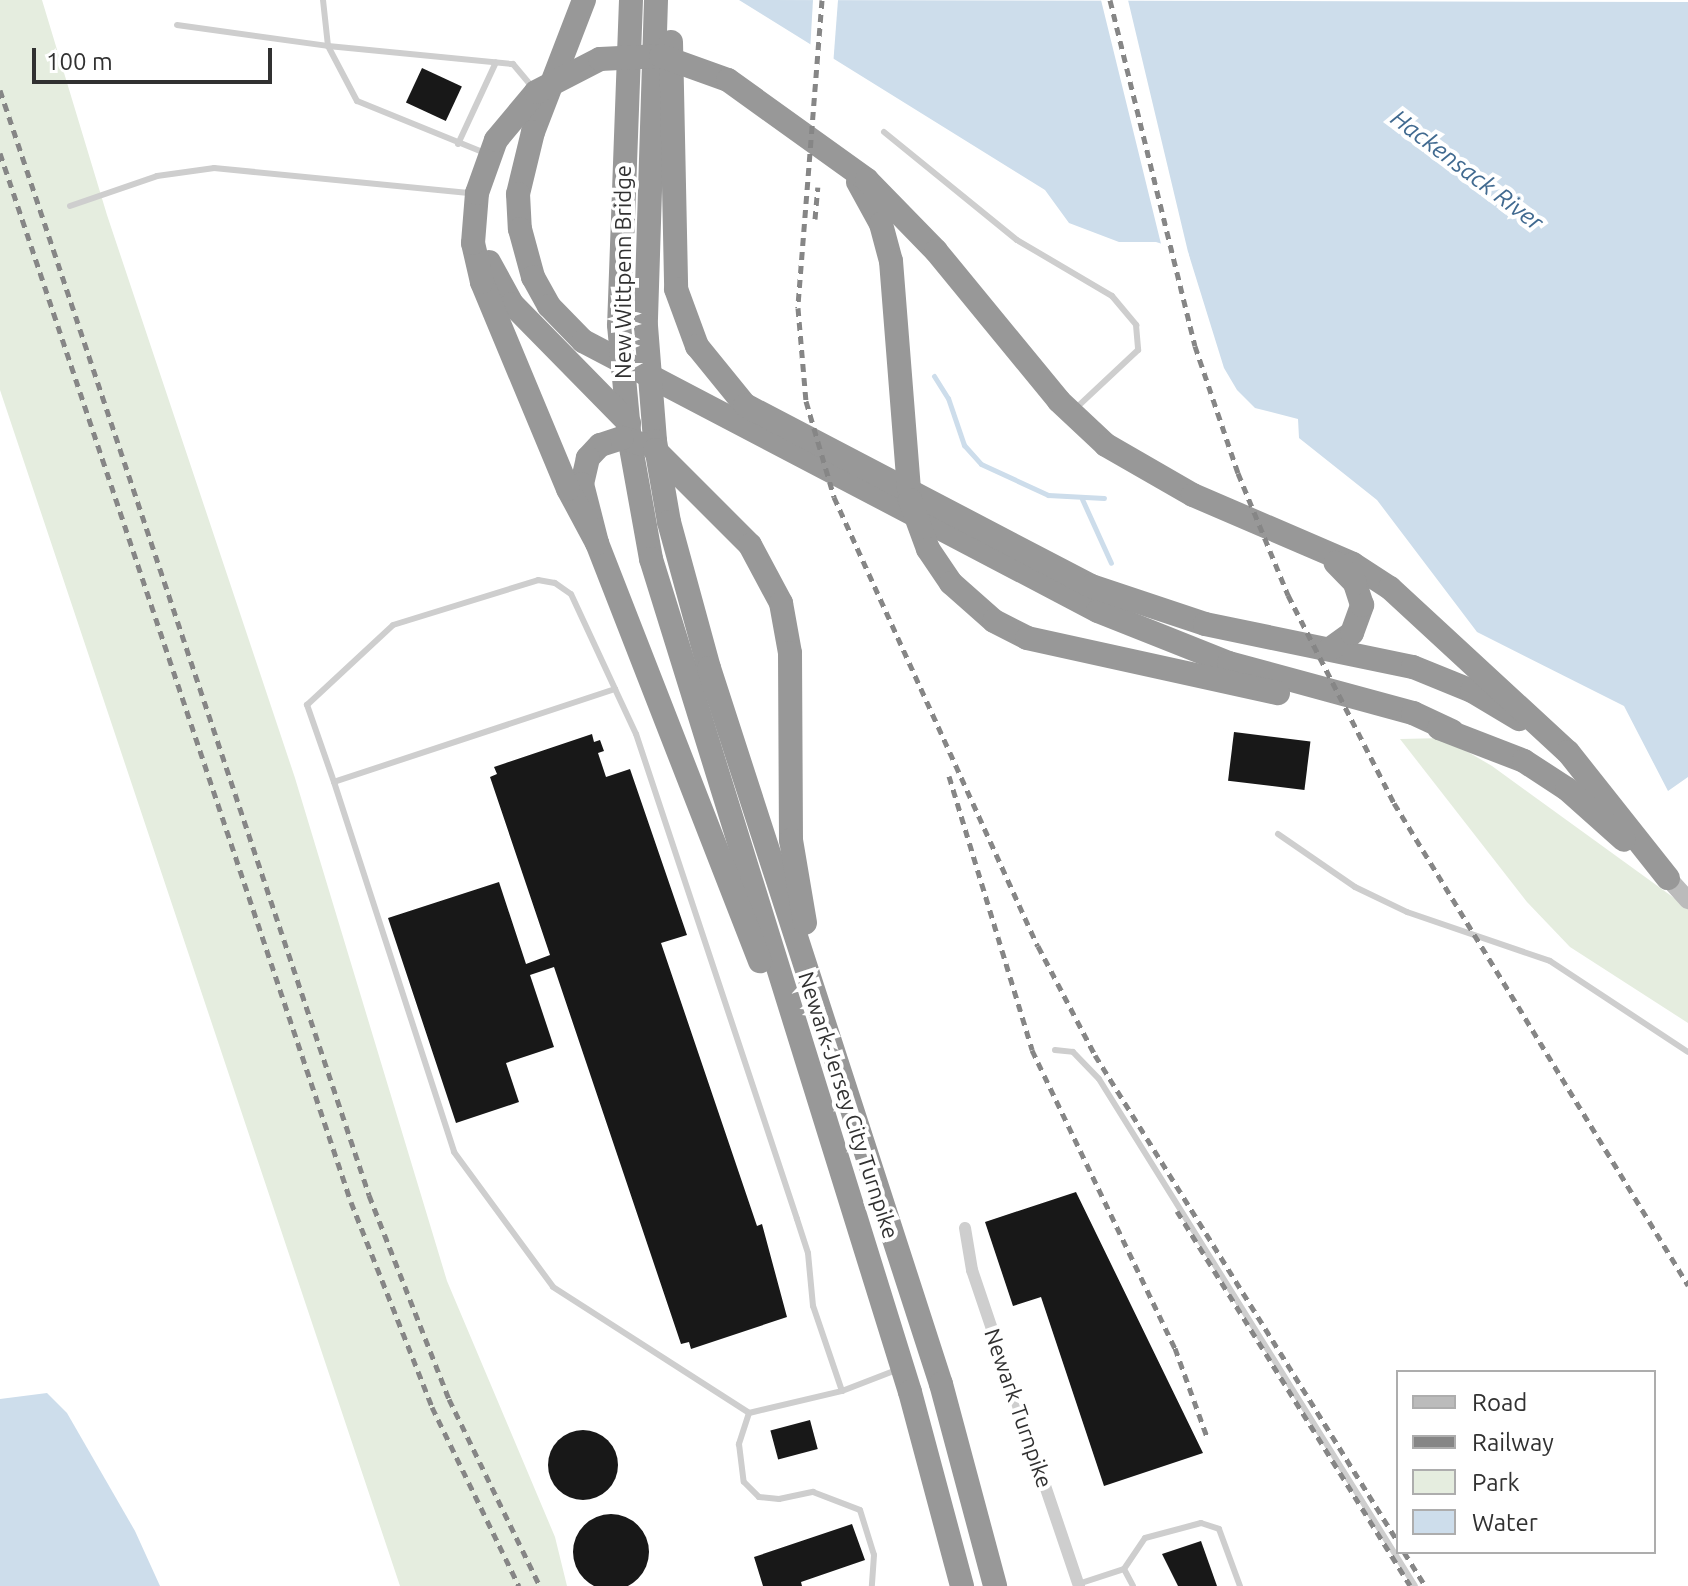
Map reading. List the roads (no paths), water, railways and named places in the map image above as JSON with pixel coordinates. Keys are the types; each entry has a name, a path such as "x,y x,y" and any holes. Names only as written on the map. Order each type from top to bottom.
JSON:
{"highway":[{"path":"584,0 533,132 518,194 527,261 560,319 609,359 1229,663 1413,713 1503,750 1551,778 1668,878"},
{"name":"New Wittpenn Bridge","path":"631,0 619,235 621,355 640,504 672,635"},
{"name":"New Wittpenn Bridge","path":"656,0 645,247 648,377 666,509 697,626"},
{"path":"671,0 674,274 690,332 714,372 769,422 1129,612 1330,649 1428,672 1513,715 1575,771 1668,878"},
{"path":"819,1109 597,543 568,489 482,282 473,243 477,193 488,154 512,115 536,92 600,59 632,54 676,59 728,80 844,162 936,251 1071,414 1139,467 1323,551 1381,581 1520,704 1588,774 1668,878"},
{"path":"844,162 875,212 891,261 913,513 935,561 971,603 1004,627 1051,645 1452,731"},
{"path":"477,193 486,252 505,295 750,545 781,603 790,653 790,820 802,914 901,1229 915,1300"},
{"path":"597,543 582,484 588,458 600,445 616,438 634,440 680,476"},
{"path":"1323,551 1355,583 1362,605 1352,633 1330,649"},
{"name":"Newark-Jersey City Turnpike","path":"697,626 915,1300 996,1585"},
{"name":"Newark-Jersey City Turnpike","path":"672,635 902,1367 962,1586"}],"main road":[{"path":"1668,878 1688,900"}],"street":[{"name":"Newark Turnpike","path":"965,1228 972,1270 1079,1585"}],"lane":[{"path":"323,0 328,46 357,101 488,154"},
{"path":"177,25 328,46 513,64 536,92"},
{"path":"458,144 496,62"},
{"path":"884,132 1017,240 1101,288 1136,325 1138,350 1071,414"},
{"path":"70,206 157,176 214,168 477,193"},
{"path":"842,1391 813,1306 808,1253 636,734 620,706 585,619 571,594 555,583 538,580 393,625 307,705 454,1152 553,1287 749,1413 842,1391 902,1367"},
{"path":"334,782 615,689"},
{"path":"1278,834 1355,887 1407,912 1550,961 1688,1052"},
{"path":"1055,1050 1073,1052 1099,1079 1415,1586"},
{"path":"749,1413 739,1444 744,1482 759,1497 779,1499 813,1492 860,1510 874,1555 872,1586"},
{"path":"1079,1585 1124,1569 1145,1538 1201,1523 1219,1529 1240,1586"},
{"path":"1124,1569 1133,1586"}],"water":[{"name":"Hackensack River","path":"739,0 1688,2 1688,777 1668,791 1624,706 1477,632 1377,500 1299,438 1298,419 1255,408 1237,390 1224,368 1188,252 1156,242 1119,242 1069,223 1045,190"},
{"path":"47,1393 67,1413 135,1531 160,1586 0,1586 0,1399"}],"waterway":[{"path":"934,376 948,398 964,445 981,464 1048,495 1104,498"},
{"path":"1082,499 1111,563"}],"railway":[{"path":"822,0 798,308 806,401 834,497 1038,946 1095,1055 1396,1539"},
{"path":"1110,0 1195,346 1238,473 1288,595 1394,803 1688,1285"},
{"path":"0,90 369,1195 449,1399 540,1586"},
{"path":"0,153 351,1202 432,1407 519,1586"},
{"path":"815,219 818,187"},
{"path":"949,776 1032,1050 1175,1348 1207,1437"},
{"path":"1177,1211 1410,1586"},
{"path":"1405,1554 1425,1586"}]}
